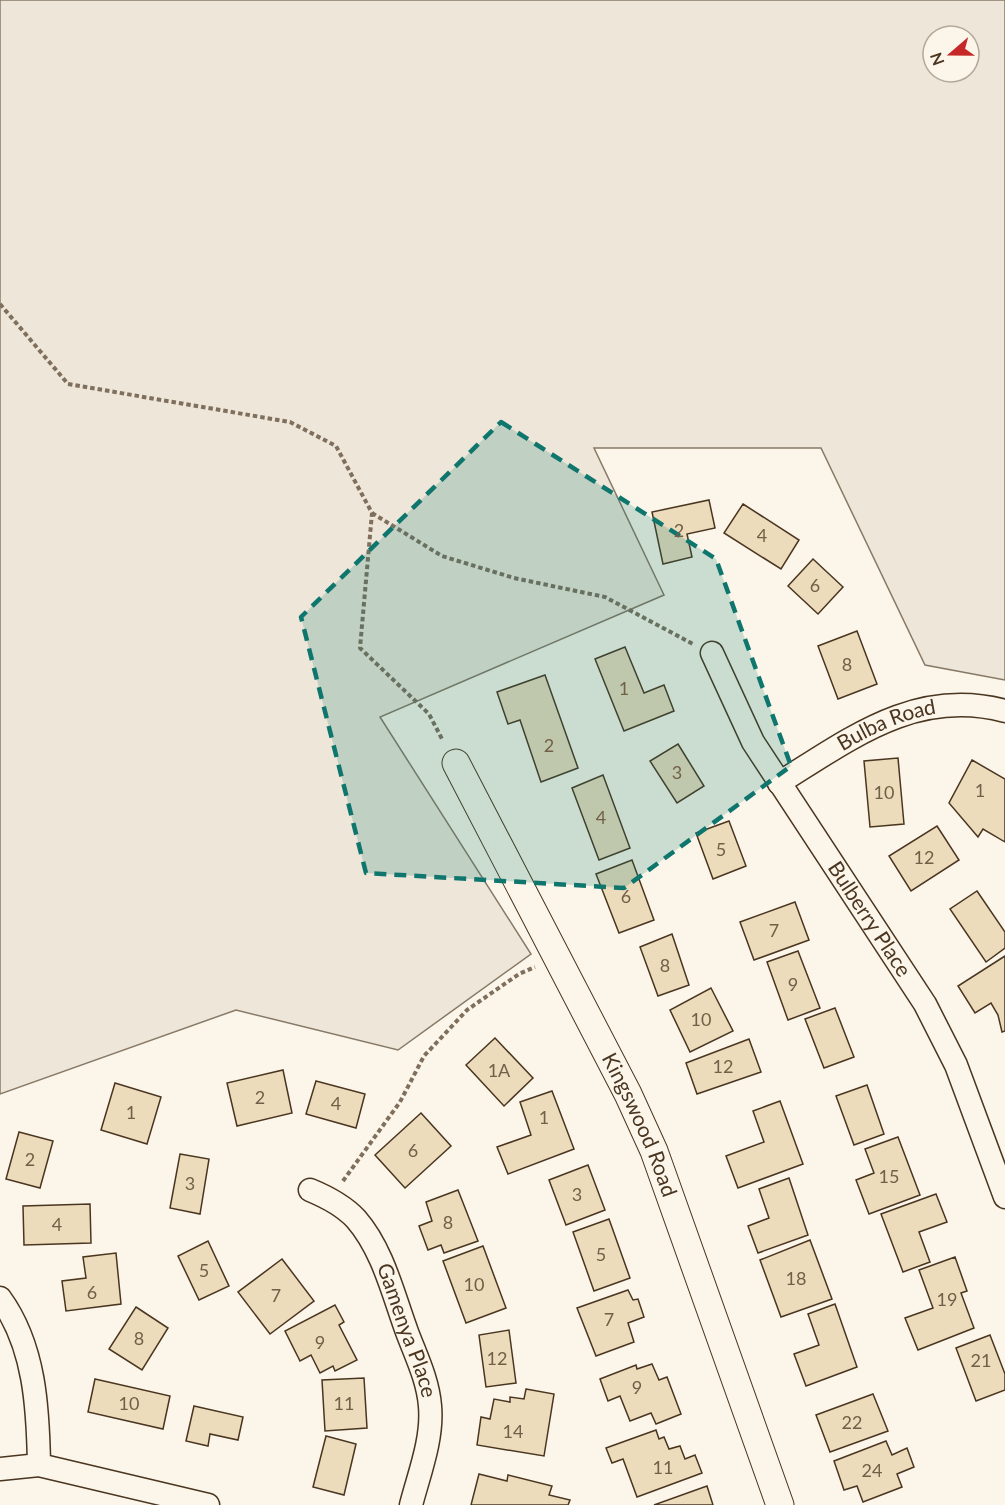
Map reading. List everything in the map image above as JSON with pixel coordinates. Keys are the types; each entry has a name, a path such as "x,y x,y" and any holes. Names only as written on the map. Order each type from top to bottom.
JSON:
{"street":[{"name":"Bulberry Place","path":"712,653 753,742 925,1004 956,1065 1005,1197"},
{"name":"Bulba Road","path":"779,783 870,726 898,714 951,705 975,705 1005,711"},
{"name":"Kingswood Road","path":"456,763 558,956 654,1151 780,1505"},
{"name":"Gamenya Place","path":"320,1194 354,1217 379,1255 425,1380 430,1406 429,1431 411,1505"},
{"path":"0,1298 23,1341 33,1381 38,1422 39,1465"},
{"path":"0,1469 39,1465 208,1505"}],"path":[{"path":"0,304 68,384 290,422 336,446 372,513 442,556 514,578 605,597 712,653"},
{"path":"372,513 360,648 429,714 456,763"},
{"path":"320,1194 400,1102 424,1056 467,1011 519,974 558,956"}],"highlighted area":[{"path":"501,422 716,559 791,766 624,888 366,873 301,617"}],"shaded area":[{"path":"0,0 1005,0 1005,680 925,665 821,448 594,448 664,595 380,717 531,954 398,1050 236,1010 0,1094"}],"building":[{"path":"709,500 715,528 687,534 692,557 663,564 652,512"},
{"path":"743,504 799,540 781,569 724,533"},
{"path":"813,559 843,587 818,614 788,586"},
{"path":"857,631 877,684 838,699 818,646"},
{"path":"625,647 644,693 664,685 674,711 624,731 595,659"},
{"path":"545,675 578,768 541,782 520,720 508,724 497,692"},
{"path":"678,744 704,786 677,803 650,761"},
{"path":"898,758 904,824 870,827 864,761"},
{"path":"972,760 1005,779 1005,842 983,829 978,837 949,803"},
{"path":"603,775 630,848 599,860 572,788"},
{"path":"729,821 746,866 713,879 696,833"},
{"path":"937,826 959,860 911,891 889,856"},
{"path":"632,860 654,920 619,933 596,874"},
{"path":"977,891 1005,932 1005,948 986,962 950,909"},
{"path":"795,902 809,940 754,960 740,922"},
{"path":"672,934 689,985 658,996 640,947"},
{"path":"798,951 820,1008 788,1020 767,962"},
{"path":"1005,956 1005,1031 1002,1032 998,1015 991,1003 975,1013 958,986"},
{"path":"711,988 733,1031 690,1052 670,1010"},
{"path":"835,1008 854,1057 824,1068 805,1019"},
{"path":"495,1038 533,1078 504,1106 466,1065"},
{"path":"749,1039 761,1072 697,1094 686,1063"},
{"path":"283,1070 292,1113 237,1126 227,1083"},
{"path":"316,1081 365,1094 356,1128 306,1114"},
{"path":"115,1083 161,1097 147,1144 101,1130"},
{"path":"867,1085 884,1134 854,1145 836,1096"},
{"path":"552,1091 574,1149 508,1174 497,1147 531,1135 520,1102"},
{"path":"780,1101 803,1164 738,1188 726,1156 764,1142 753,1111"},
{"path":"421,1113 451,1146 405,1188 375,1155"},
{"path":"19,1132 53,1141 40,1188 6,1179"},
{"path":"898,1137 920,1195 869,1214 856,1180 874,1173 865,1149"},
{"path":"180,1154 209,1159 200,1214 170,1208"},
{"path":"588,1165 605,1210 566,1225 549,1180"},
{"path":"789,1178 808,1235 758,1253 748,1226 769,1218 759,1189"},
{"path":"458,1190 478,1241 444,1253 441,1245 428,1250 419,1226 432,1221 426,1202"},
{"path":"936,1194 947,1222 919,1232 930,1262 903,1272 881,1214"},
{"path":"90,1204 91,1243 24,1245 23,1206"},
{"path":"609,1219 630,1278 594,1291 573,1232"},
{"path":"810,1240 832,1299 781,1317 760,1260"},
{"path":"208,1241 229,1286 199,1300 178,1256"},
{"path":"483,1246 506,1308 466,1323 443,1261"},
{"path":"116,1253 121,1304 66,1311 62,1281 86,1278 83,1257"},
{"path":"955,1257 967,1291 961,1293 974,1328 918,1350 905,1318 933,1308 919,1270"},
{"path":"282,1259 314,1301 270,1334 238,1292"},
{"path":"628,1290 633,1300 638,1299 644,1317 628,1323 634,1342 596,1356 577,1308"},
{"path":"835,1304 857,1367 806,1386 794,1354 819,1345 808,1314"},
{"path":"335,1305 344,1322 339,1325 357,1360 335,1371 333,1366 320,1373 311,1355 300,1361 285,1331"},
{"path":"136,1307 168,1328 142,1370 109,1349"},
{"path":"509,1330 516,1383 486,1387 479,1335"},
{"path":"990,1335 1005,1374 1005,1390 976,1401 956,1348"},
{"path":"652,1364 659,1380 667,1377 681,1414 656,1424 651,1413 630,1421 620,1396 608,1401 600,1379 636,1365 637,1369"},
{"path":"364,1378 367,1428 325,1431 322,1380"},
{"path":"95,1379 170,1396 163,1429 88,1412"},
{"path":"526,1389 554,1394 544,1456 477,1445 481,1417 490,1419 494,1399 510,1402 510,1397 524,1399"},
{"path":"873,1394 888,1431 830,1452 816,1415"},
{"path":"194,1406 243,1417 238,1440 210,1434 208,1446 186,1441"},
{"path":"656,1430 659,1439 664,1437 669,1449 680,1446 685,1459 695,1455 702,1473 637,1497 623,1459 612,1463 606,1448"},
{"path":"326,1436 356,1444 344,1495 313,1487"},
{"path":"886,1441 892,1455 907,1448 914,1467 897,1474 902,1487 863,1502 857,1486 844,1490 834,1461"},
{"path":"479,1474 507,1481 508,1475 552,1486 549,1495 570,1500 568,1505 471,1505"},
{"path":"707,1486 713,1505 654,1505"}]}
